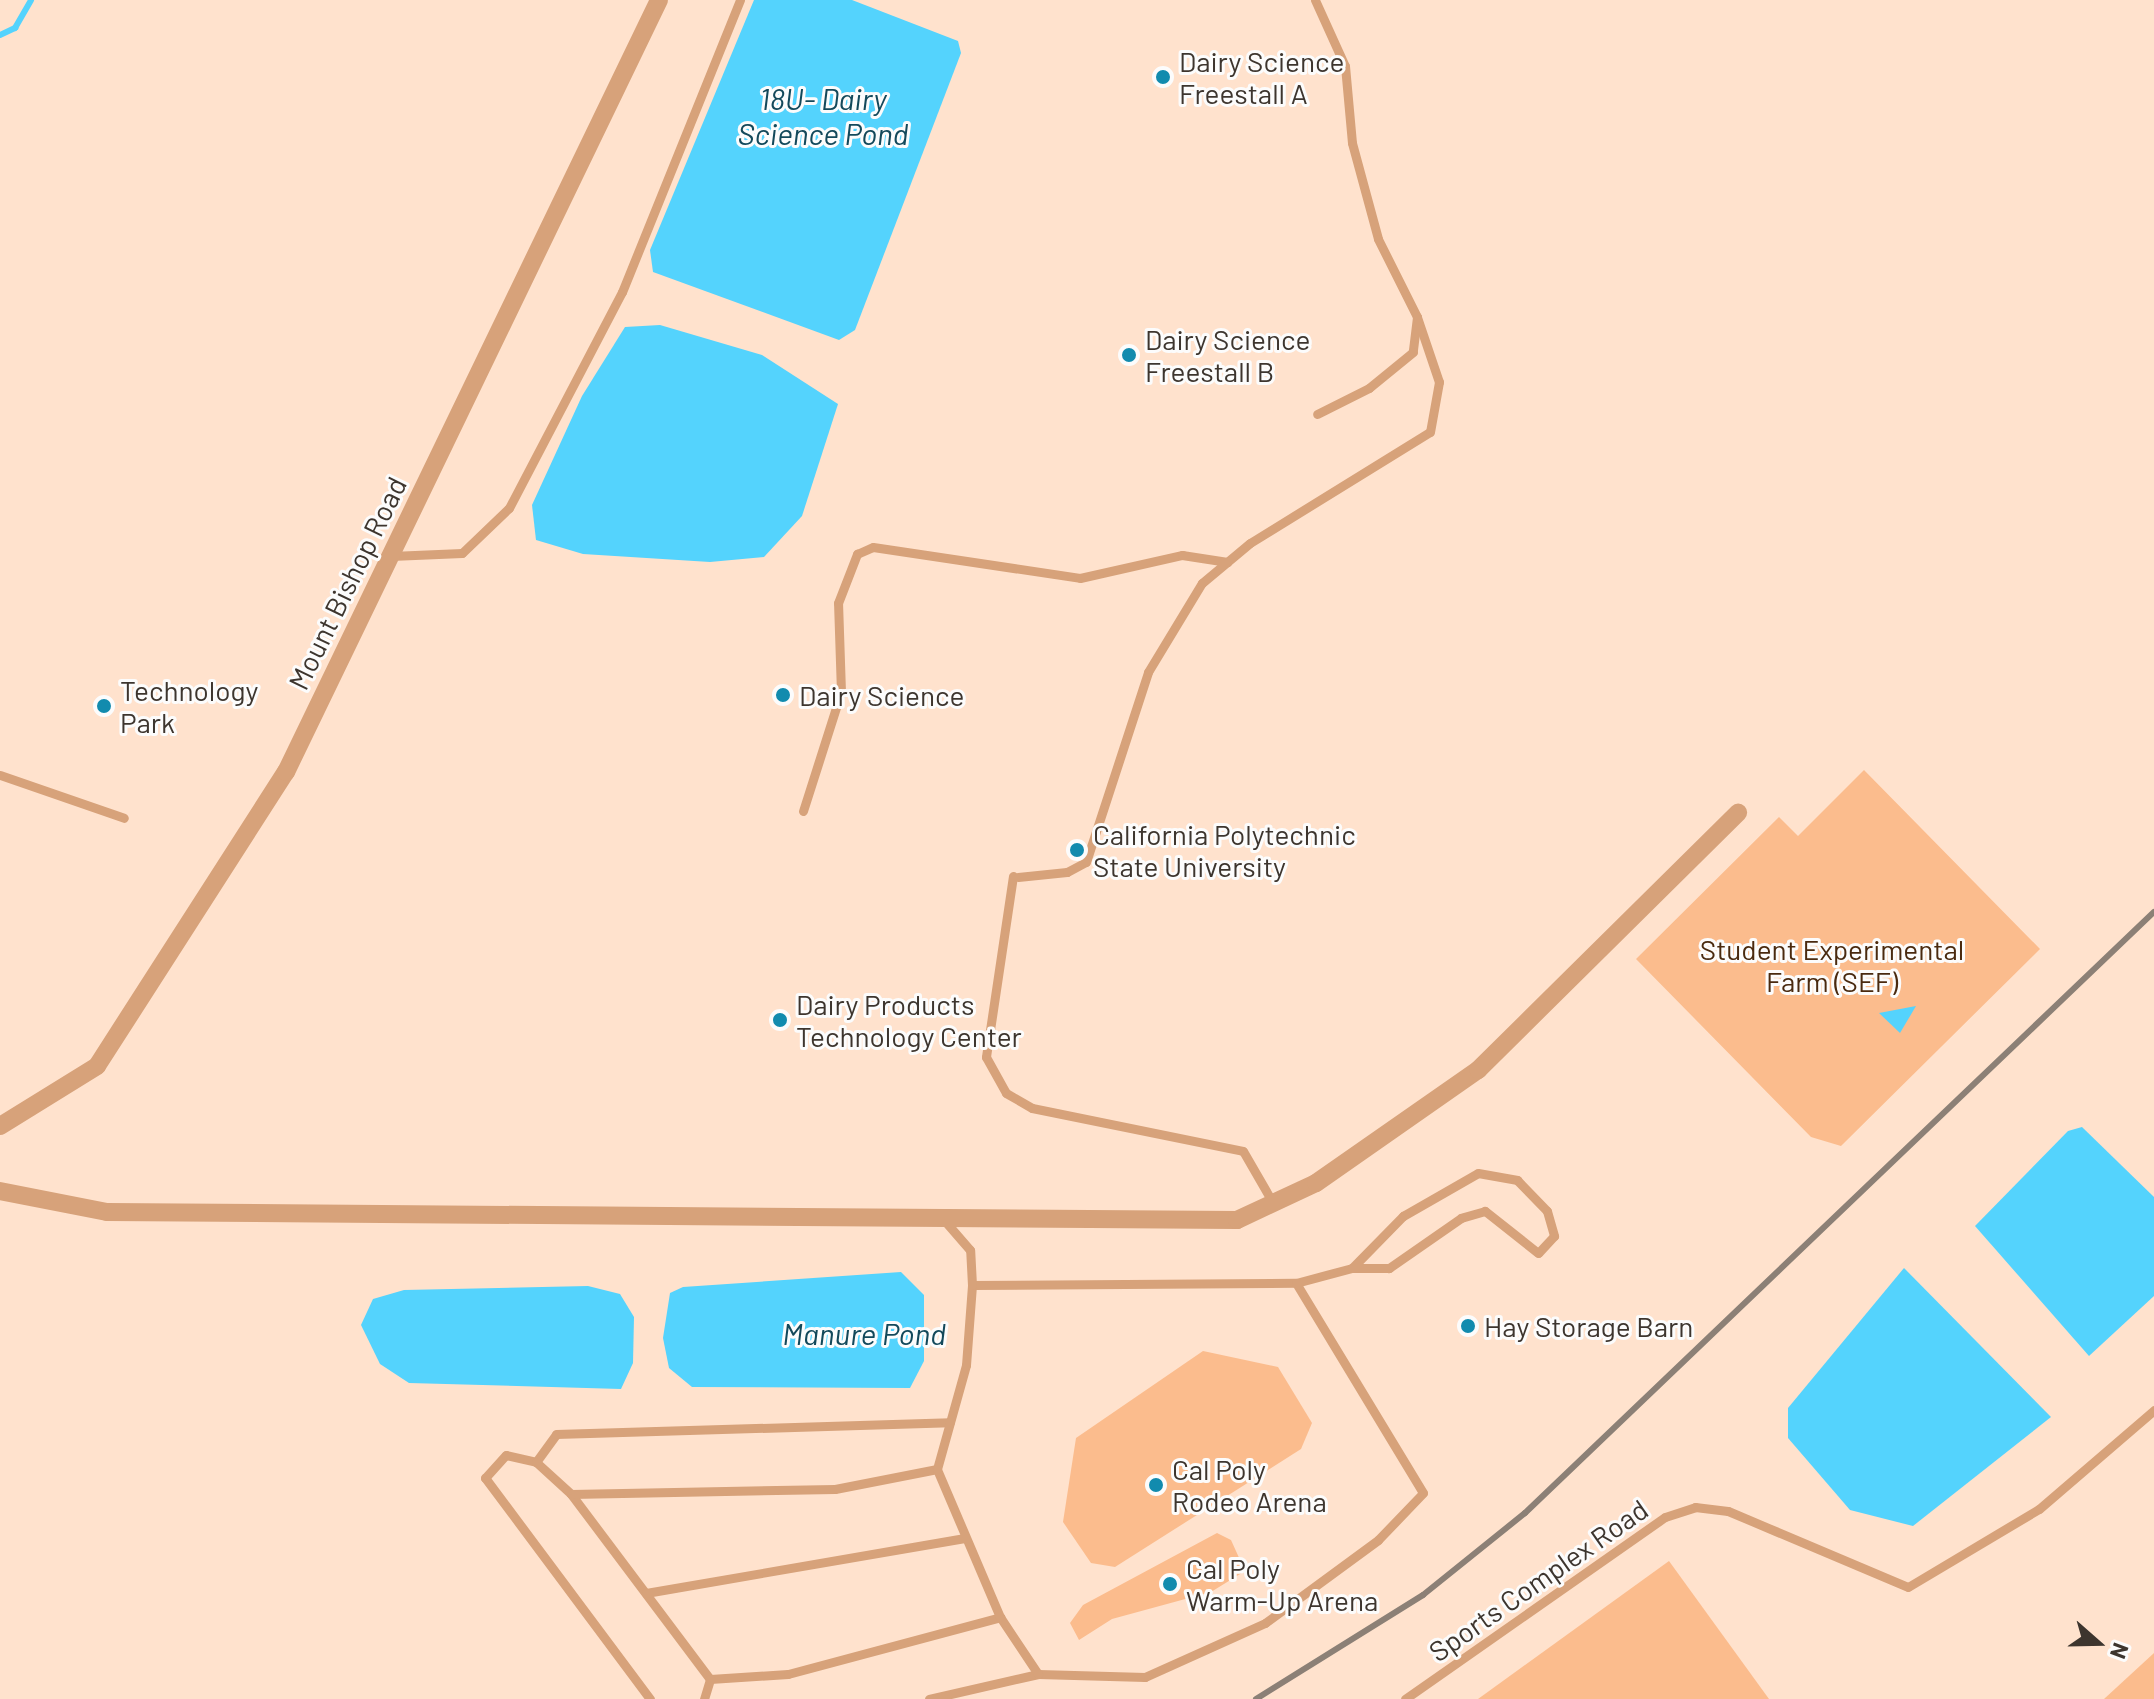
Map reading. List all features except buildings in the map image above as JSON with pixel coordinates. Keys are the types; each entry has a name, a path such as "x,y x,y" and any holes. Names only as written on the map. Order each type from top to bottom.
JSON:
{"street":[{"name":"Mount Bishop Road","path":"0,1126 97,1066 286,772 659,0"},
{"path":"0,1191 107,1212 939,1215 1237,1220 1316,1183 1478,1070 1738,813"}],"lane":[{"path":"391,556 462,553 509,508 622,292 740,0"},
{"path":"1273,1203 1243,1151 1032,1108 1006,1093 986,1057 1015,876 1067,872 1086,862 1148,672 1202,583 1344,479 1430,432 1439,382 1417,317 1378,239 1352,143 1345,66 1315,0"},
{"path":"1317,414 1369,388 1413,352 1417,317"},
{"path":"803,811 841,692 838,603 857,554 873,547 1080,578 1170,556 1227,562"},
{"path":"0,775 124,818"},
{"path":"972,1285 1296,1283 1352,1268 1389,1268 1461,1218 1485,1211 1538,1253 1554,1236 1547,1211 1517,1180 1478,1173 1403,1216 1352,1268"},
{"path":"939,1215 970,1250 972,1285 966,1365 937,1469 963,1538 1000,1617 1038,1674"},
{"path":"929,1699 1038,1674 1145,1677 1265,1623 1378,1540 1423,1493 1296,1283"},
{"name":"Sports Complex Road","path":"1405,1699 1665,1517 1695,1507 1728,1511 1908,1587 2039,1509 2154,1410"},
{"path":"536,1462 556,1434 950,1422"},
{"path":"650,1699 485,1478 506,1455 536,1462 571,1494 710,1679"},
{"path":"571,1494 835,1489 937,1469"},
{"path":"646,1593 963,1538"},
{"path":"710,1679 788,1674 1000,1617"},
{"path":"704,1699 710,1679"}],"shaded area":[{"name":"California Polytechnic State University","path":"0,0 2154,0 2154,1699 0,1699"}],"green space":[{"name":"Student Experimental Farm (SEF)","path":"1864,770 2040,949 1841,1146 1811,1137 1636,959 1779,817 1798,836"},
{"name":"Cal Poly Rodeo Arena","path":"1203,1351 1278,1367 1312,1423 1301,1449 1115,1567 1091,1563 1063,1522 1076,1438"},
{"name":"Cal Poly Warm-Up Arena","path":"1217,1533 1231,1540 1245,1571 1211,1592 1112,1619 1079,1640 1070,1623 1083,1605"},
{"path":"1669,1561 1769,1699 1478,1699"},
{"path":"2154,1653 2154,1699 2104,1699"}],"water":[{"name":"18U- Dairy Science Pond","path":"754,0 852,0 958,41 961,53 855,330 839,340 653,272 650,250"},
{"path":"660,325 762,355 838,404 802,516 764,557 710,562 583,554 536,540 532,505 582,396 625,327"},
{"path":"1916,1006 1900,1033 1879,1013"},
{"path":"2082,1127 2154,1197 2154,1296 2089,1356 1975,1226 2068,1131"},
{"path":"1904,1268 2051,1417 1913,1526 1850,1510 1788,1438 1788,1408"},
{"name":"Manure Pond","path":"901,1272 924,1295 924,1361 910,1388 692,1387 669,1368 663,1338 670,1293 683,1287"},
{"path":"588,1286 620,1294 634,1317 633,1363 621,1389 409,1383 380,1364 361,1325 373,1299 404,1290"}],"waterway":[{"path":"0,35 15,28 31,0"}],"railway":[{"path":"1256,1699 1423,1595 1525,1513 2154,912"}],"place":[{"name":"Dairy Science Freestall A","path":"1163,77"},
{"name":"Dairy Science Freestall B","path":"1129,355"},
{"name":"Dairy Science","path":"783,695"},
{"name":"Technology Park","path":"104,706"},
{"name":"California Polytechnic State University","path":"1077,850"},
{"name":"Dairy Products Technology Center","path":"780,1020"},
{"name":"Hay Storage Barn","path":"1468,1326"},
{"name":"Cal Poly Rodeo Arena","path":"1156,1485"},
{"name":"Cal Poly Warm-Up Arena","path":"1170,1584"}]}
